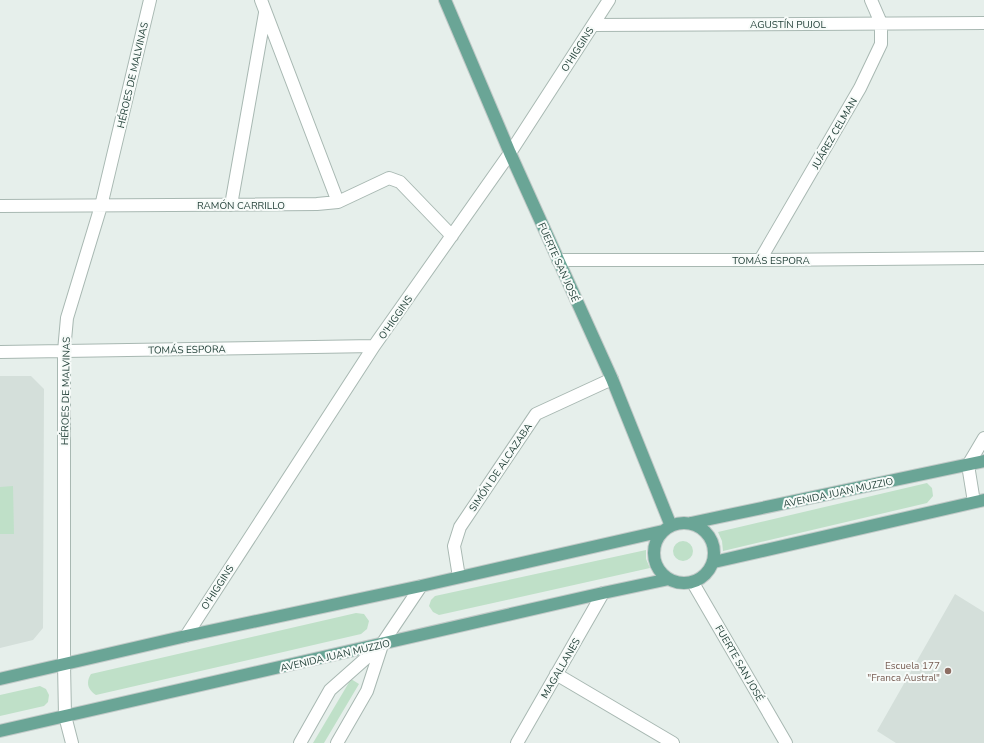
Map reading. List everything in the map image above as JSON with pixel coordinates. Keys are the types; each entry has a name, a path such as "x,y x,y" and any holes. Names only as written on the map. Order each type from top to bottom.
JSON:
{"main road":[{"name":"FUERTE SAN JOSÉ","path":"445,0 510,153 612,378 667,528"},
{"name":"AVENIDA JUAN MUZZIO","path":"691,523 984,461"},
{"path":"714,562 979,501"},
{"path":"0,679 186,636 421,586 667,528 681,523 691,523 700,527 708,534 713,542 715,552 714,562 709,571 702,578 693,583 683,584 664,576 658,568 654,559 654,549 657,539 667,528"},
{"name":"AVENIDA JUAN MUZZIO","path":"0,731 669,579"}],"street":[{"name":"HÉROES DE MALVINAS","path":"72,743 65,716 64,664 64,351 67,318 100,206 150,0"},
{"path":"261,0 338,202"},
{"name":"O'HIGGINS","path":"186,636 374,346 510,153 608,0"},
{"name":"JUÁREZ CELMAN","path":"760,260 860,88 881,44 881,24 871,0"},
{"path":"231,205 265,12"},
{"name":"AGUSTÍN PUJOL","path":"593,25 984,23"},
{"name":"RAMÓN CARRILLO","path":"0,206 317,204 338,202 389,178 400,182 452,236"},
{"name":"TOMÁS ESPORA","path":"558,260 984,258"},
{"name":"TOMÁS ESPORA","path":"0,352 374,346"},
{"name":"SIMÓN DE ALCAZABA","path":"459,577 454,546 460,527 536,414 612,378"},
{"path":"979,501 968,465 984,438"},
{"name":"FUERTE SAN JOSÉ","path":"693,583 786,743"},
{"path":"300,743 330,690 382,644 421,586"},
{"name":"MAGALLANES","path":"517,743 603,593"},
{"path":"337,743 368,692 382,644"},
{"path":"556,674 673,743"}],"shaded area":[{"path":"0,376 31,376 44,389 43,628 33,640 0,648"},
{"name":"Escuela 177 \"Franca Austral\"","path":"955,594 984,612 984,743 896,743 877,731"}],"green space":[{"path":"927,483 932,488 933,496 927,503 723,551 722,541 718,532"},
{"path":"13,486 14,534 0,534 0,487"},
{"path":"679,541 687,541 693,547 693,555 687,561 679,561 673,555 673,547"},
{"path":"646,550 646,559 650,568 439,615 433,612 429,606 431,600 435,596"},
{"path":"356,613 364,614 369,621 367,629 361,634 96,695 88,685 88,680 91,674"},
{"path":"351,679 359,684 324,743 313,743"},
{"path":"40,686 46,689 49,695 48,702 44,706 0,716 0,695"}],"place":[{"name":"Escuela 177 \"Franca Austral\"","path":"948,671"}]}
